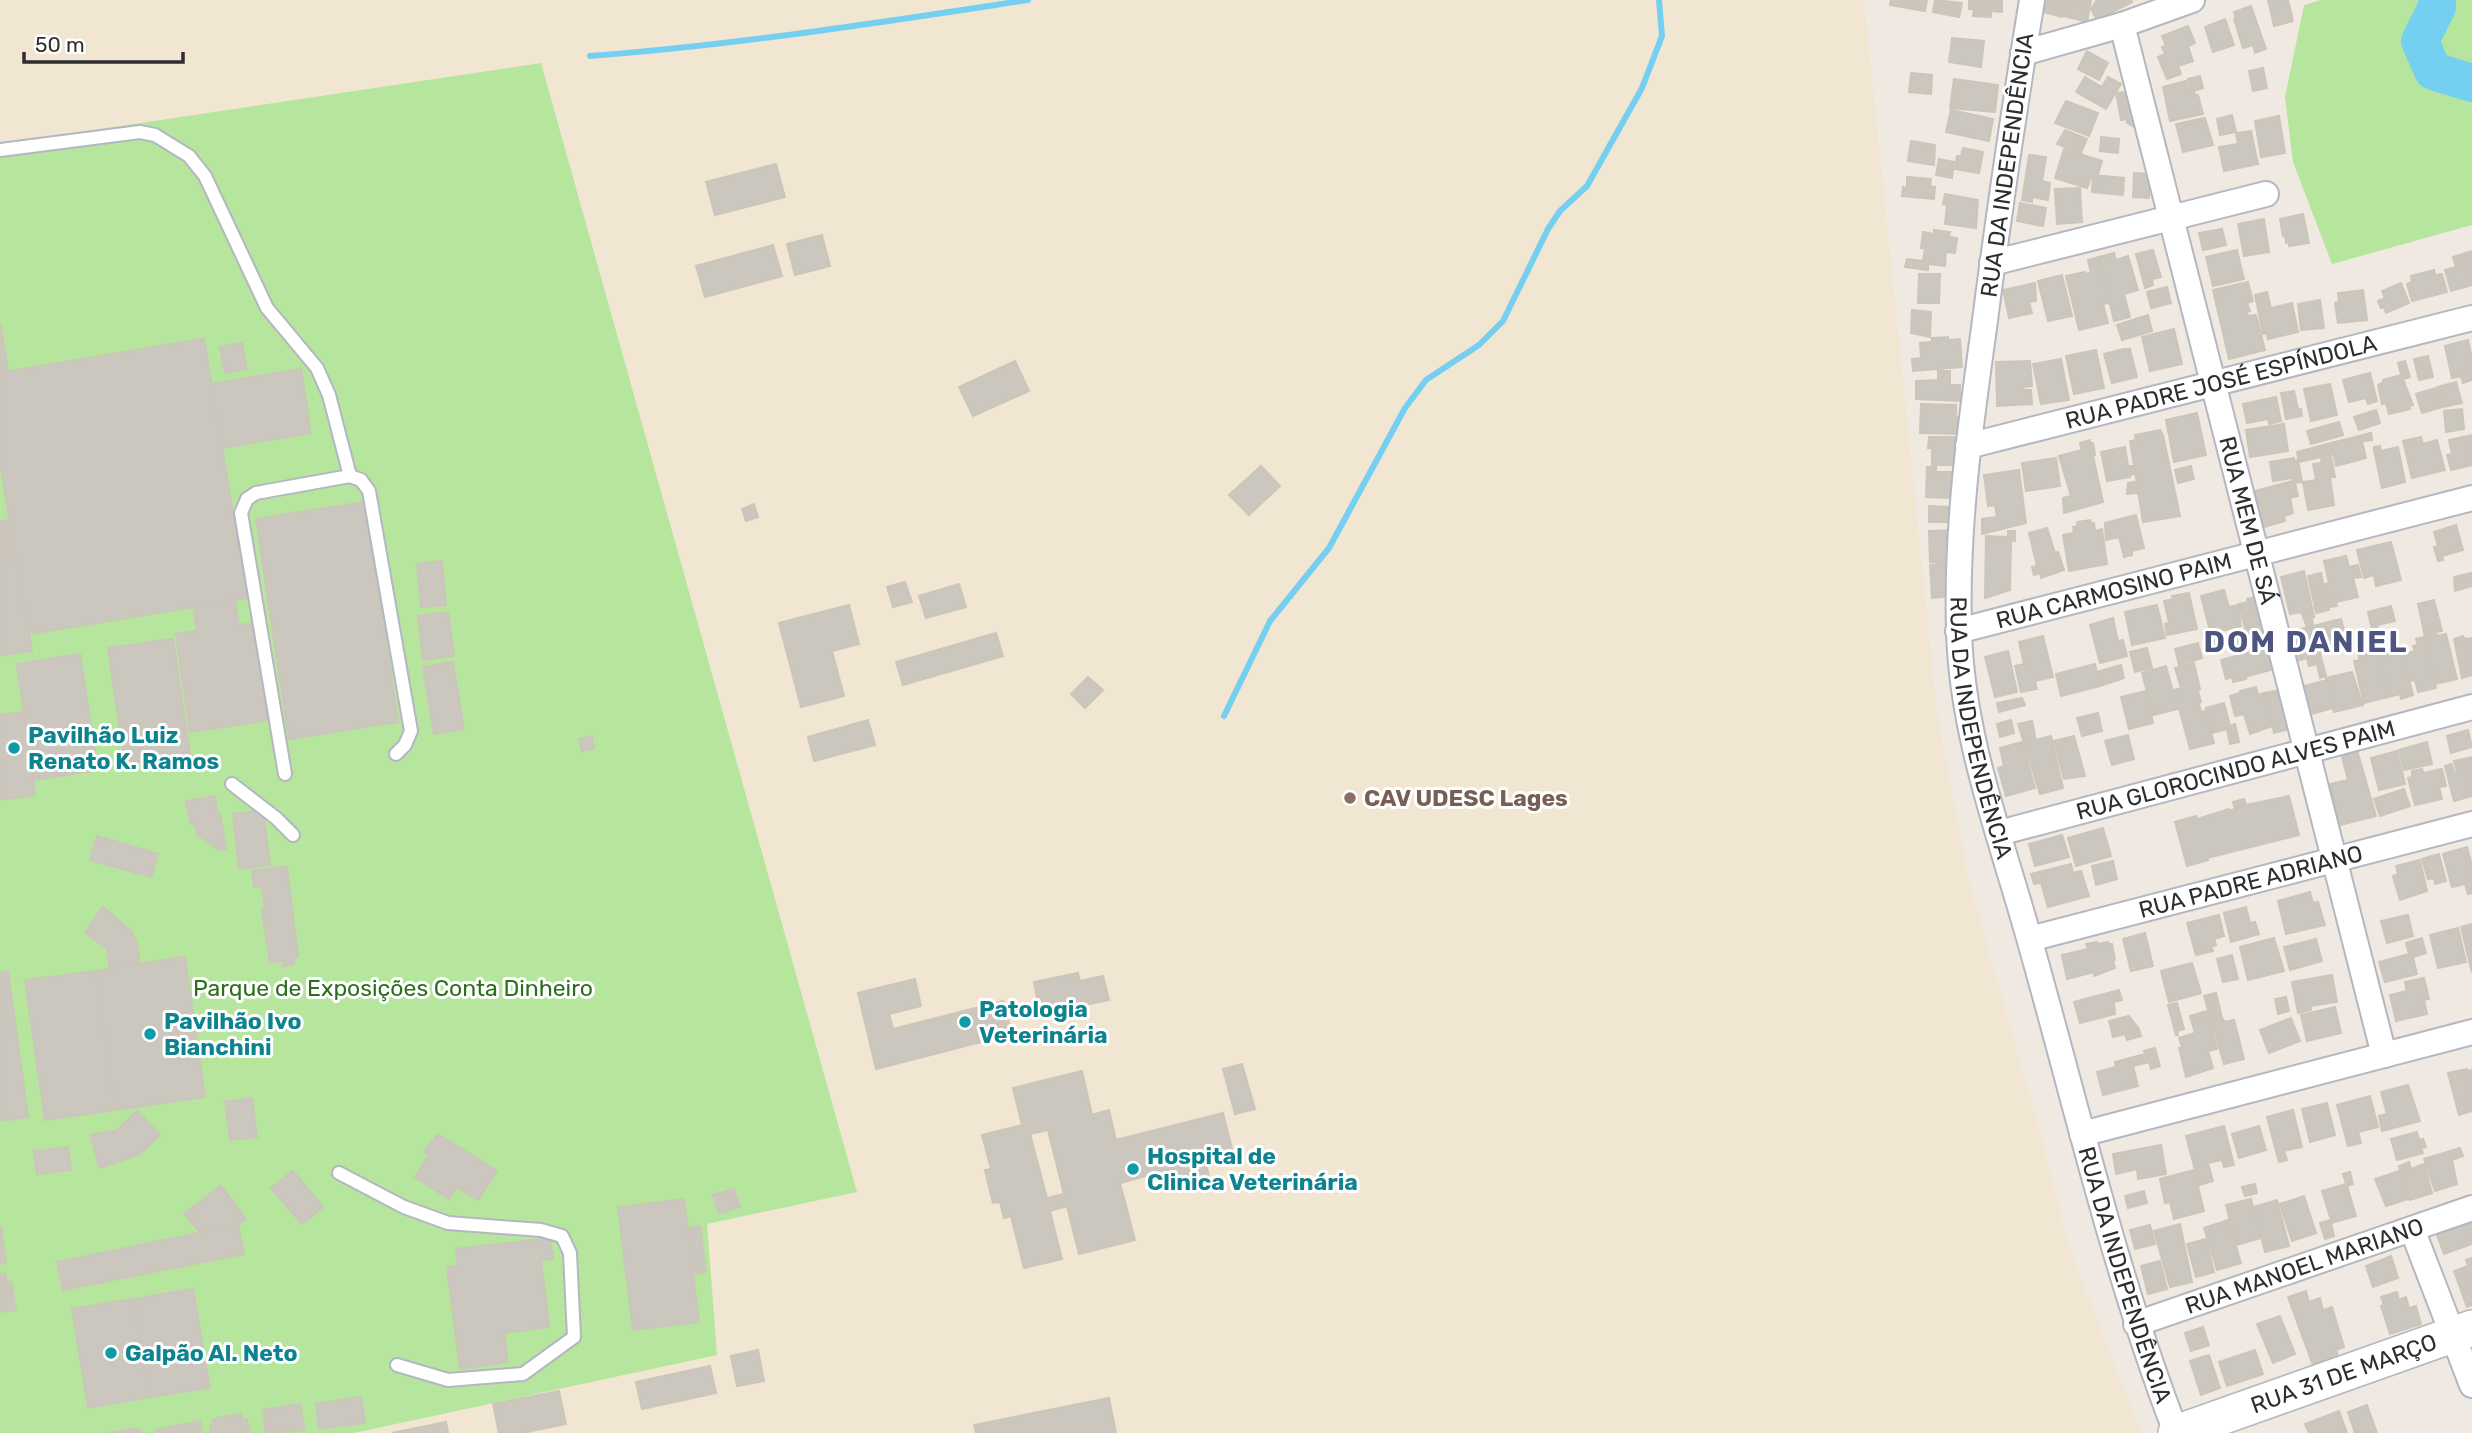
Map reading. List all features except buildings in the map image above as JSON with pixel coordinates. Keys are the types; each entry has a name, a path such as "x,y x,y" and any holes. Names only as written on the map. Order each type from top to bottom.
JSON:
{"main road":[{"name":"RUA 31 DE MARÇO","path":"2176,1433 2462,1331"}],"street":[{"name":"RUA DA INDEPENDÊNCIA","path":"2032,0 1992,263 1968,446 1958,631 1972,730 1999,833 2136,1324 2176,1433"},
{"path":"2023,53 2122,25 2192,0"},
{"name":"RUA MEM DE SÁ","path":"2122,25 2384,1055"},
{"path":"1992,263 2266,194"},
{"name":"RUA PADRE JOSÉ ESPÍNDOLA","path":"1968,446 2472,318"},
{"name":"RUA CARMOSINO PAIM","path":"1958,631 2472,498"},
{"name":"RUA GLOROCINDO ALVES PAIM","path":"1999,833 2472,708"},
{"name":"RUA PADRE ADRIANO","path":"2030,939 2472,824"},
{"path":"2082,1134 2472,1032"},
{"name":"RUA MANOEL MARIANO","path":"2136,1324 2472,1208"},
{"path":"2412,1228 2462,1331 2472,1385"}],"lane":[{"path":"0,150 140,132 155,135 189,156 205,176 267,308 317,368 329,395 350,476"},
{"path":"285,774 241,513 247,499 256,492 350,476 361,480 369,491 411,732 405,745 396,754"},
{"path":"232,785 293,835"},
{"path":"339,1173 404,1207 448,1223 541,1230 562,1236 570,1253 574,1337 523,1374 449,1380 397,1365"}],"shaded area":[{"name":"CAV UDESC Lages","path":"0,0 1864,0 1937,713 1969,882 2044,1146 2068,1245 2141,1433 354,1433 717,1355 706,1224 857,1192 0,144"}],"green space":[{"path":"2321,0 2472,0 2472,225 2332,264 2293,162 2285,97 2304,5"},
{"name":"Parque de Exposições Conta Dinheiro","path":"541,63 857,1192 707,1224 717,1355 354,1433 0,1433 0,144"}],"waterway":[{"path":"590,56 755,39 1028,0"},
{"path":"1224,716 1270,621 1329,548 1405,408 1426,380 1479,345 1503,321 1548,229 1560,211 1587,186 1642,88 1662,36 1659,0"},
{"path":"2437,0 2437,7 2420,41 2433,71 2472,83"}],"place":[{"name":"Pavilhão Luiz Renato K. Ramos","path":"14,748"},
{"name":"CAV UDESC Lages","path":"1350,798"},
{"name":"Patologia Veterinária","path":"965,1022"},
{"name":"Pavilhão Ivo Bianchini","path":"150,1034"},
{"name":"Hospital de Clinica Veterinária","path":"1133,1169"},
{"name":"Galpão Al. Neto","path":"111,1353"}],"district":[{"name":"DOM DANIEL","path":"2306,642"}]}
